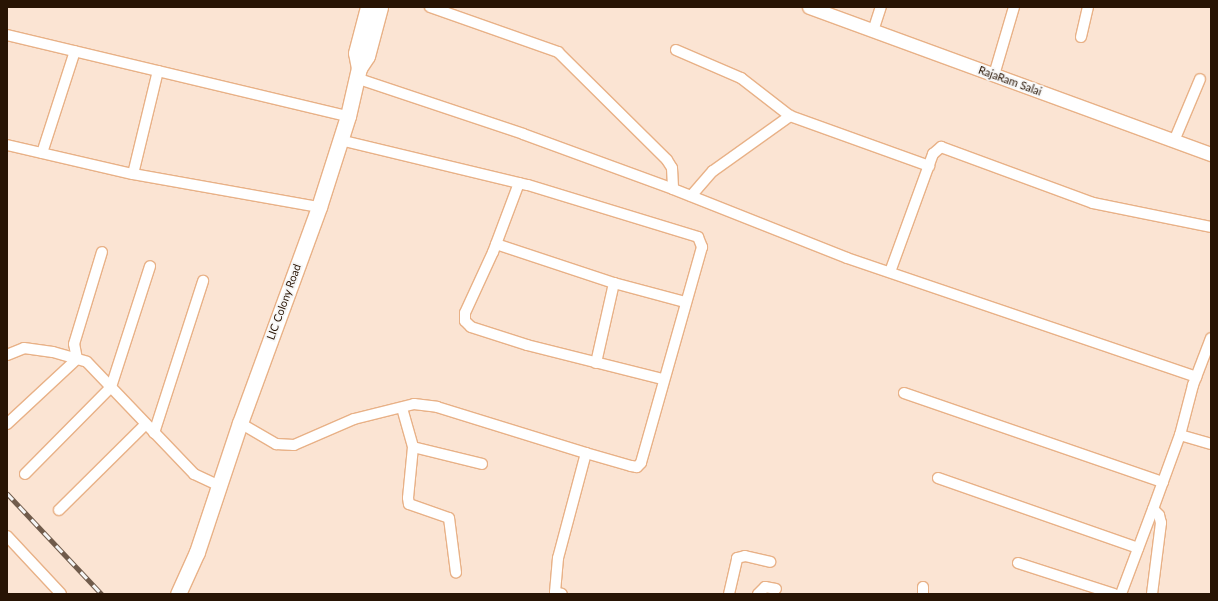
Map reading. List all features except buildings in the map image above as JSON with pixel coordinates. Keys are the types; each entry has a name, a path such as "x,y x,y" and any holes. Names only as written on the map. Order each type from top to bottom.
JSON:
{"main road":[{"path":"358,73 356,53 368,7"},
{"name":"LIC Colony Road","path":"178,594 197,552 240,423 319,207 348,116 358,73 367,56 380,7"}],"street":[{"path":"430,7 558,52 667,160 672,168 673,189"},
{"name":"RajaRam Salai","path":"809,7 1211,154"},
{"path":"873,31 880,7"},
{"path":"994,75 1014,7"},
{"path":"1082,37 1088,7"},
{"path":"7,35 348,116"},
{"path":"676,50 746,81 790,116 929,166"},
{"path":"42,153 75,51"},
{"path":"133,174 158,71"},
{"path":"358,73 673,189 890,272 1196,377"},
{"path":"1174,141 1200,79"},
{"path":"691,196 713,171 790,116"},
{"path":"240,423 276,444 294,445 354,419 414,404 437,407 631,466 637,466 641,463 662,379 702,246 698,237 519,183 340,140"},
{"path":"7,146 133,174 319,207"},
{"path":"890,272 936,149 948,148 1093,203 1211,227"},
{"path":"519,183 496,244 465,313 465,321 471,327 520,342 662,379"},
{"path":"496,244 614,283 685,302"},
{"path":"77,359 74,344 102,252"},
{"path":"25,474 111,387 150,266"},
{"path":"154,433 202,281"},
{"path":"596,363 614,283"},
{"path":"1120,594 1180,435 1196,377 1211,338"},
{"path":"7,355 24,348 54,352 87,362 194,474 220,486"},
{"path":"7,424 77,359"},
{"path":"904,393 1163,482"},
{"path":"402,408 413,447 408,498 409,504 449,518 456,573"},
{"path":"59,510 146,424"},
{"path":"1180,435 1211,444"},
{"path":"413,447 482,464"},
{"path":"557,593 558,558 586,453"},
{"path":"938,478 1138,548"},
{"path":"1152,594 1161,523 1159,515 1153,509"},
{"path":"7,536 61,594"},
{"path":"729,594 737,558 745,556 770,562"},
{"path":"1018,563 1114,594"},
{"path":"758,594 765,587 776,589"}],"railway":[{"path":"7,493 102,594"}]}
